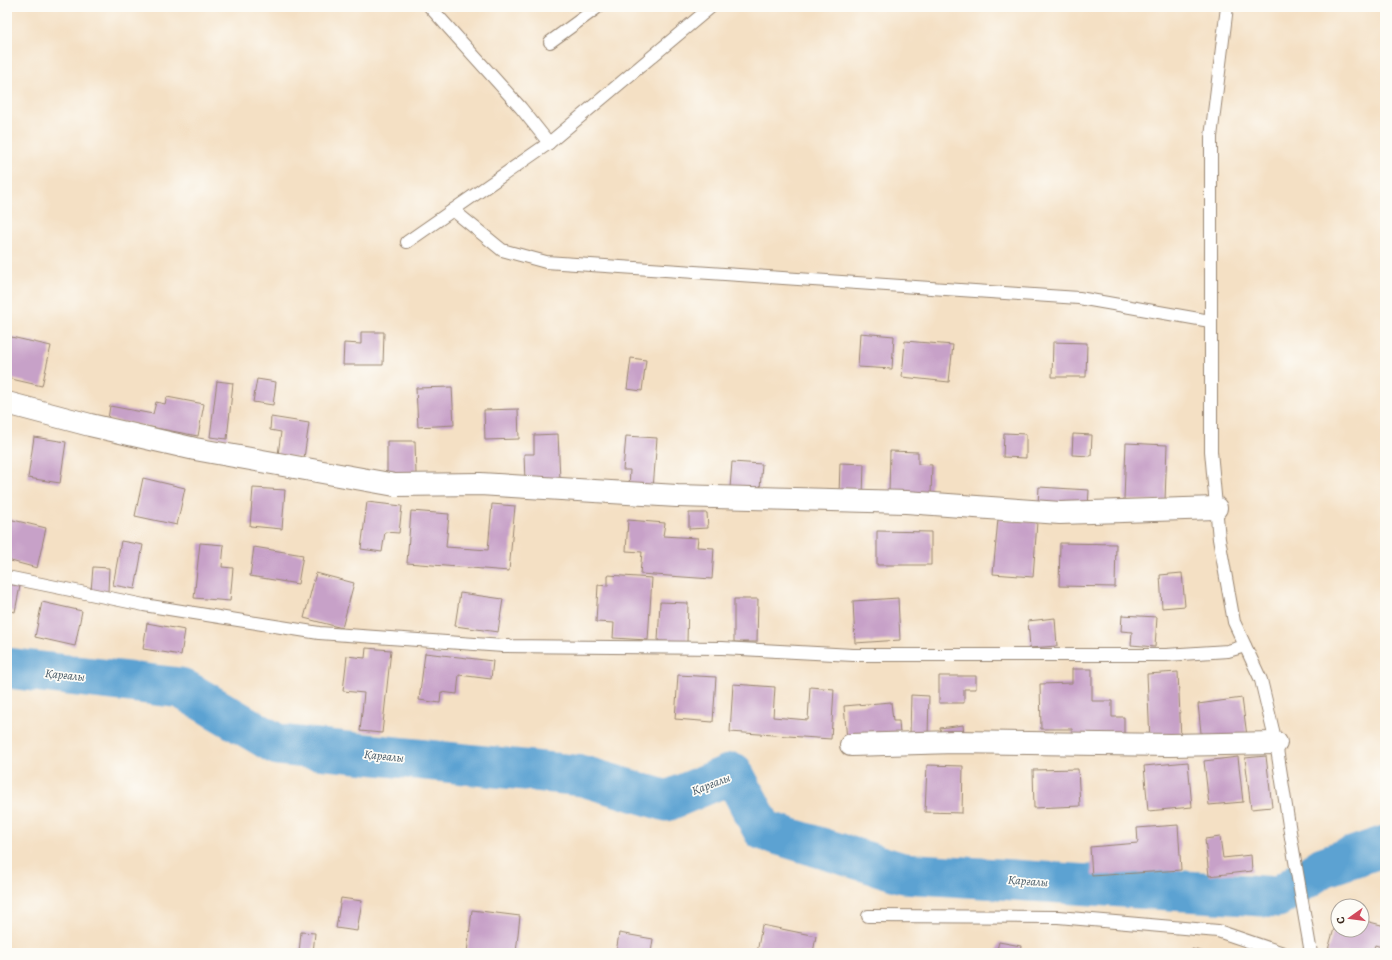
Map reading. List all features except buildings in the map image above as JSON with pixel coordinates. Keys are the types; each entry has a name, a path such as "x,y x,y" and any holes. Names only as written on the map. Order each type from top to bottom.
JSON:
{"street":[{"path":"7,403 90,425 194,449 395,486 480,484 677,496 906,502 1060,513 1216,508"},
{"path":"851,745 955,742 1170,745 1276,742"}],"lane":[{"path":"430,7 521,108 549,143"},
{"path":"550,42 598,7"},
{"path":"407,242 549,143 711,7"},
{"path":"1227,7 1211,137 1210,451 1219,539 1234,622 1261,680 1276,742 1311,953"},
{"path":"453,210 502,250 546,262 1079,298 1210,321"},
{"path":"7,577 144,605 319,633 503,646 722,648 853,655 1166,655 1228,651 1245,646"},
{"path":"868,916 1058,917 1218,931 1283,953"}],"waterway":[{"name":"Қарғалы","path":"7,668 181,688 278,745 583,776 667,801 733,773 763,830 903,873 1278,897 1323,867 1385,846"}]}
